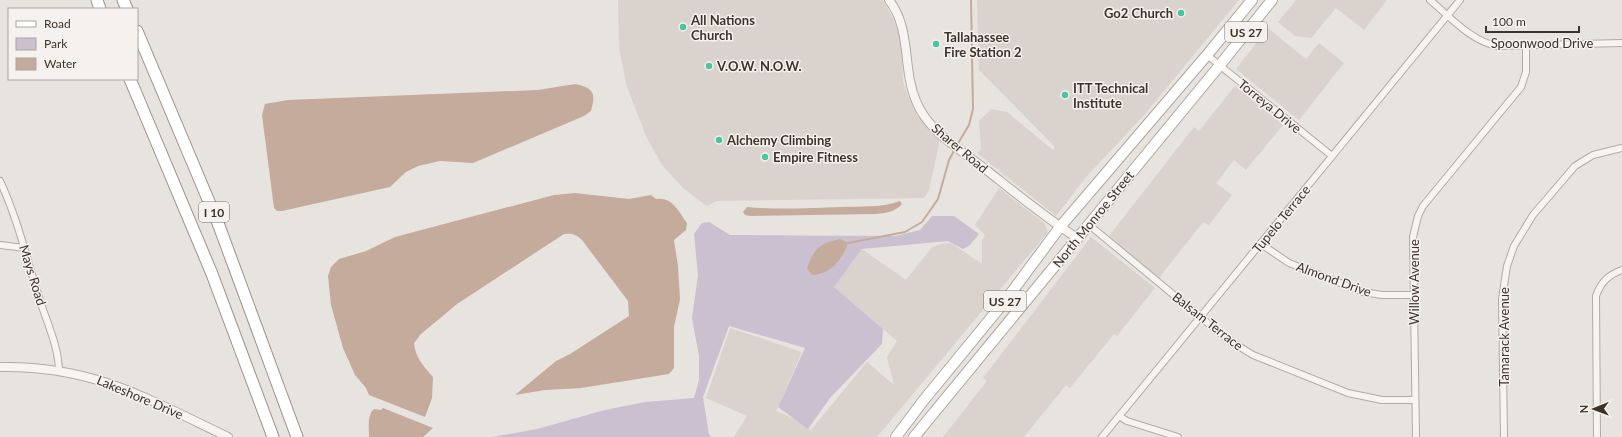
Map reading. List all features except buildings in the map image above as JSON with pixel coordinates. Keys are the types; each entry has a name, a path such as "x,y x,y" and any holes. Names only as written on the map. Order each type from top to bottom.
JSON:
{"highway":[{"name":"I 10","path":"138,33 218,223 297,437"},
{"name":"I 10","path":"130,80 212,274 273,436"}],"main road":[{"name":"North Monroe Street","path":"896,437 923,401 984,327 1060,227 1252,0"},
{"name":"North Monroe Street","path":"914,437 1272,0"},
{"path":"1127,149 1141,160"},
{"path":"994,314 1006,325"},
{"path":"984,327 994,339"},
{"path":"923,401 934,411"},
{"path":"916,411 928,420"}],"street":[{"name":"Sharer Road","path":"889,0 902,27 907,54 909,80 914,98 928,121 967,155 1060,227 1077,238"},
{"name":"Spoonwood Drive","path":"1430,0 1481,41 1497,46 1622,43"},
{"name":"Tupelo Terrace","path":"1102,437 1460,0"},
{"name":"Willow Avenue","path":"1416,437 1413,237 1418,216 1423,206 1521,87 1526,72 1526,45"},
{"name":"Torreya Drive","path":"1207,55 1332,156"},
{"name":"Tamarack Avenue","path":"1504,437 1502,299 1507,266 1514,246 1533,215 1575,166 1601,152 1622,148"},
{"name":"Mays Road","path":"0,181 25,248 54,343 59,370"},
{"name":"Balsam Terrace","path":"1088,224 1227,339 1253,355 1339,390 1382,400 1415,400"},
{"name":"Almond Drive","path":"1261,244 1289,263 1363,292 1382,295 1414,295"},
{"path":"0,245 25,248"},
{"path":"1597,437 1595,307 1599,287 1606,278 1622,270"},
{"name":"Lakeshore Drive","path":"0,367 59,370 92,377 118,386 228,437"},
{"path":"1119,416 1127,421 1178,437"}],"shaded area":[{"path":"618,0 883,0 895,23 901,39 903,81 907,94 917,115 940,140 929,190 924,198 717,201 707,206 683,188 662,165 647,138 627,87 619,48"},
{"path":"977,0 1239,0 1145,114 1086,177 1056,216 977,153 981,149 979,121 991,109 1007,112 1053,150 1055,147 979,70"},
{"path":"1296,0 1387,0 1364,30 1336,8 1311,38 1295,36 1278,22"},
{"path":"1268,28 1306,59 1319,43 1344,63 1299,120 1236,69"},
{"path":"1235,86 1283,125 1246,170 1234,160 1216,183 1232,195 1209,225 1203,222 1159,278 1109,236 1194,127 1199,131"},
{"path":"999,188 1044,223 1048,232 877,437 734,437 747,416 706,398 730,328 802,352 776,411 797,420 811,430 867,362 894,385 887,357 897,341 834,287 862,249 906,280 932,247 941,244 951,243 982,264 982,240 985,235 975,225"},
{"path":"1091,237 1155,288 1117,336 1114,334 1070,388 1066,385 1024,437 943,437 987,381 983,378"}],"green space":[{"path":"932,216 954,216 979,234 970,245 963,249 948,241 862,249 834,287 883,329 882,344 830,398 808,429 778,407 805,348 729,326 703,397 709,435 712,437 492,437 537,429 605,410 645,402 694,398 699,380 699,356 692,318 698,275 694,234 702,223 709,222 730,235 895,236 920,230"}],"water":[{"path":"575,84 586,87 592,92 593,100 591,111 584,116 473,163 440,161 418,166 406,172 390,187 282,211 277,211 274,208 262,115 265,104 288,100 538,90"},
{"path":"575,193 629,199 651,195 656,199 667,200 671,203 687,223 686,230 674,240 678,266 680,299 674,327 674,368 669,374 581,388 545,390 515,395 556,361 570,354 629,316 628,301 582,240 576,235 564,234 457,304 421,334 414,343 416,353 423,366 433,377 432,398 425,417 369,395 366,388 355,375 343,348 331,305 328,276 331,267 339,259 366,251 395,237 554,195"},
{"path":"900,201 902,204 899,207 887,213 875,214 751,216 745,215 743,212 747,207 783,209 871,206 886,205"},
{"path":"840,239 848,243 843,255 830,269 819,274 812,275 807,268 815,252 823,245"},
{"path":"383,408 433,428 423,437 369,437 370,415 374,409 381,410"}],"waterway":[{"path":"957,145 969,125 973,109 971,0"},
{"path":"848,243 905,232 922,222 938,199 949,160 955,149"}],"place":[{"name":"Go2 Church","path":"1181,13"},
{"name":"All Nations Church","path":"683,27"},
{"name":"Tallahassee Fire Station 2","path":"936,44"},
{"name":"V.O.W. N.O.W.","path":"709,66"},
{"name":"ITT Technical Institute","path":"1065,95"},
{"name":"Alchemy Climbing","path":"719,140"},
{"name":"Empire Fitness","path":"765,157"}]}
